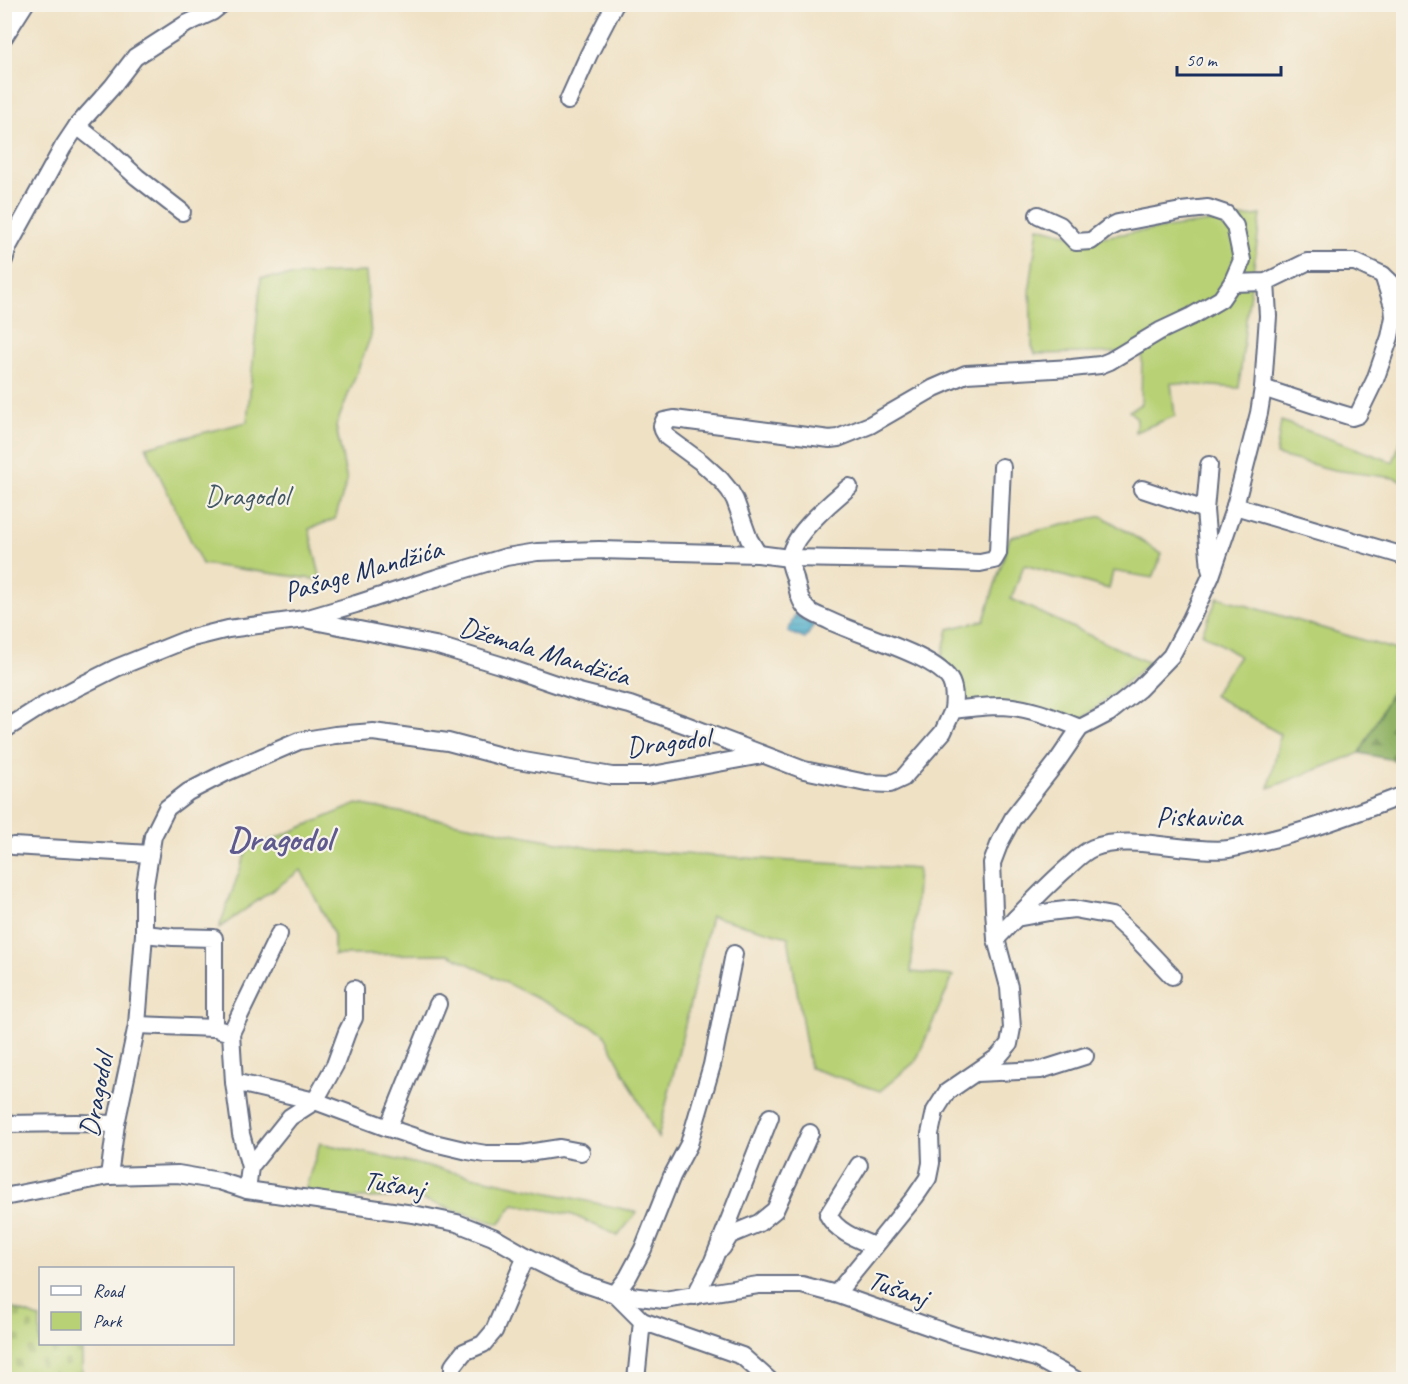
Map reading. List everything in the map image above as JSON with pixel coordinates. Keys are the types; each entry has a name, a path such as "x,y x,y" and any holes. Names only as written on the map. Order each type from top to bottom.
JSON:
{"street":[{"path":"4,37 25,4"},
{"path":"6,251 63,147 77,126 135,57 222,4"},
{"path":"568,101 615,4"},
{"path":"77,126 182,212"},
{"path":"758,554 730,491 701,462 667,437 662,426 664,422 674,419 816,438 838,438 870,425 927,392 966,374 1100,365 1221,299 1232,283 1242,260 1234,226 1226,214 1208,208 1118,223 1091,241 1076,243 1060,225 1038,214"},
{"path":"1232,283 1266,282 1307,262 1355,262 1383,275 1404,295"},
{"path":"1263,388 1352,417 1358,415 1375,380 1390,337 1394,317 1393,306 1383,275"},
{"path":"836,1294 928,1178 931,1163 930,1134 935,1111 947,1092 998,1057 1009,1044 1012,1028 1009,987 996,939 992,863 1000,842 1013,818 1080,728 1109,713 1139,689 1171,656 1211,576 1236,506 1259,413 1268,316 1266,282"},
{"path":"1209,465 1205,510 1211,576"},
{"path":"789,558 980,563 994,560 998,554 1002,467"},
{"path":"762,755 804,770 866,783 891,784 903,778 921,759 943,732 953,710 952,684 945,672 901,650 843,628 807,609 801,601 789,558 796,540 815,518 849,487"},
{"path":"1142,489 1205,510"},
{"path":"1236,506 1404,556"},
{"name":"Pašage Mandžića","path":"4,730 89,681 188,639 228,629 305,619 506,557 537,552 599,550 758,554 789,558"},
{"name":"Džemala Mandžića","path":"305,619 435,645 579,692 630,705 762,755"},
{"path":"953,710 1002,706 1019,708 1053,717 1080,728"},
{"name":"Dragodol","path":"109,1176 116,1124 137,1025 144,934 144,891 153,836 167,808 188,792 225,773 299,741 373,732 448,742 512,759 612,776 647,776 762,755"},
{"name":"Piskavica","path":"996,939 1059,875 1092,848 1117,843 1136,843 1179,848 1228,849 1322,826 1404,795"},
{"path":"13,846 150,855"},
{"path":"1016,918 1074,909 1112,916 1172,976"},
{"path":"144,934 214,938 214,1028 231,1033"},
{"path":"248,1190 250,1167 241,1134 234,1082 231,1033 279,934"},
{"path":"734,954 712,1065 689,1144 672,1176 642,1249 628,1277 615,1294 642,1322 742,1356 769,1380"},
{"path":"250,1167 290,1117 315,1101 335,1065 354,1018 354,989"},
{"name":"Tušanj","path":"388,1128 438,1004"},
{"name":"Dragodol","path":"137,1025 214,1028"},
{"path":"976,1073 1041,1070 1085,1056"},
{"name":"Tušanj","path":"234,1082 315,1101 430,1142 486,1154 521,1154 560,1148 581,1152"},
{"path":"695,1296 713,1261 770,1117"},
{"path":"4,1124 116,1124"},
{"path":"713,1261 730,1235 759,1223 775,1210 810,1133"},
{"path":"859,1165 828,1215 832,1222 852,1238 874,1246"},
{"name":"Tušanj","path":"4,1197 109,1176 178,1174 219,1181 248,1190 413,1214 458,1223 493,1237 576,1281 615,1294 664,1300 758,1285 802,1285 836,1294 937,1330 1036,1358 1076,1380"},
{"path":"453,1380 453,1366 464,1352 483,1344 494,1331 526,1256"},
{"path":"636,1380 642,1322"}],"green space":[{"path":"1261,215 1239,388 1171,383 1175,416 1135,432 1137,418 1129,411 1141,404 1142,352 1035,354 1032,346 1030,287 1038,227 1086,239"},
{"name":"Dragodol","path":"366,272 371,336 336,426 347,481 335,519 309,529 321,580 202,564 146,447 247,422 261,278"},
{"path":"1281,421 1393,462 1403,435 1403,481 1334,470 1276,455"},
{"path":"1102,516 1162,554 1153,578 1113,571 1109,589 1024,565 1011,599 1149,663 1074,726 1019,708 965,713 940,664 948,629 984,620 1010,537"},
{"path":"1218,597 1403,652 1403,670 1360,753 1269,788 1280,734 1213,695 1239,656 1202,633"},
{"path":"1403,670 1403,762 1360,753"},
{"path":"357,804 590,848 918,869 911,972 953,976 916,1061 880,1091 810,1068 788,937 711,916 658,1138 603,1032 449,954 334,955 334,935 301,870 219,928 247,850"},
{"path":"320,1143 637,1212 618,1236 573,1215 514,1204 499,1224 414,1197 302,1199"},
{"path":"5,1306 39,1318 39,1345 82,1345 82,1379 5,1379"}],"water":[{"path":"795,614 814,625 805,639 788,632"}],"district":[{"name":"Dragodol","path":"280,838"}]}
